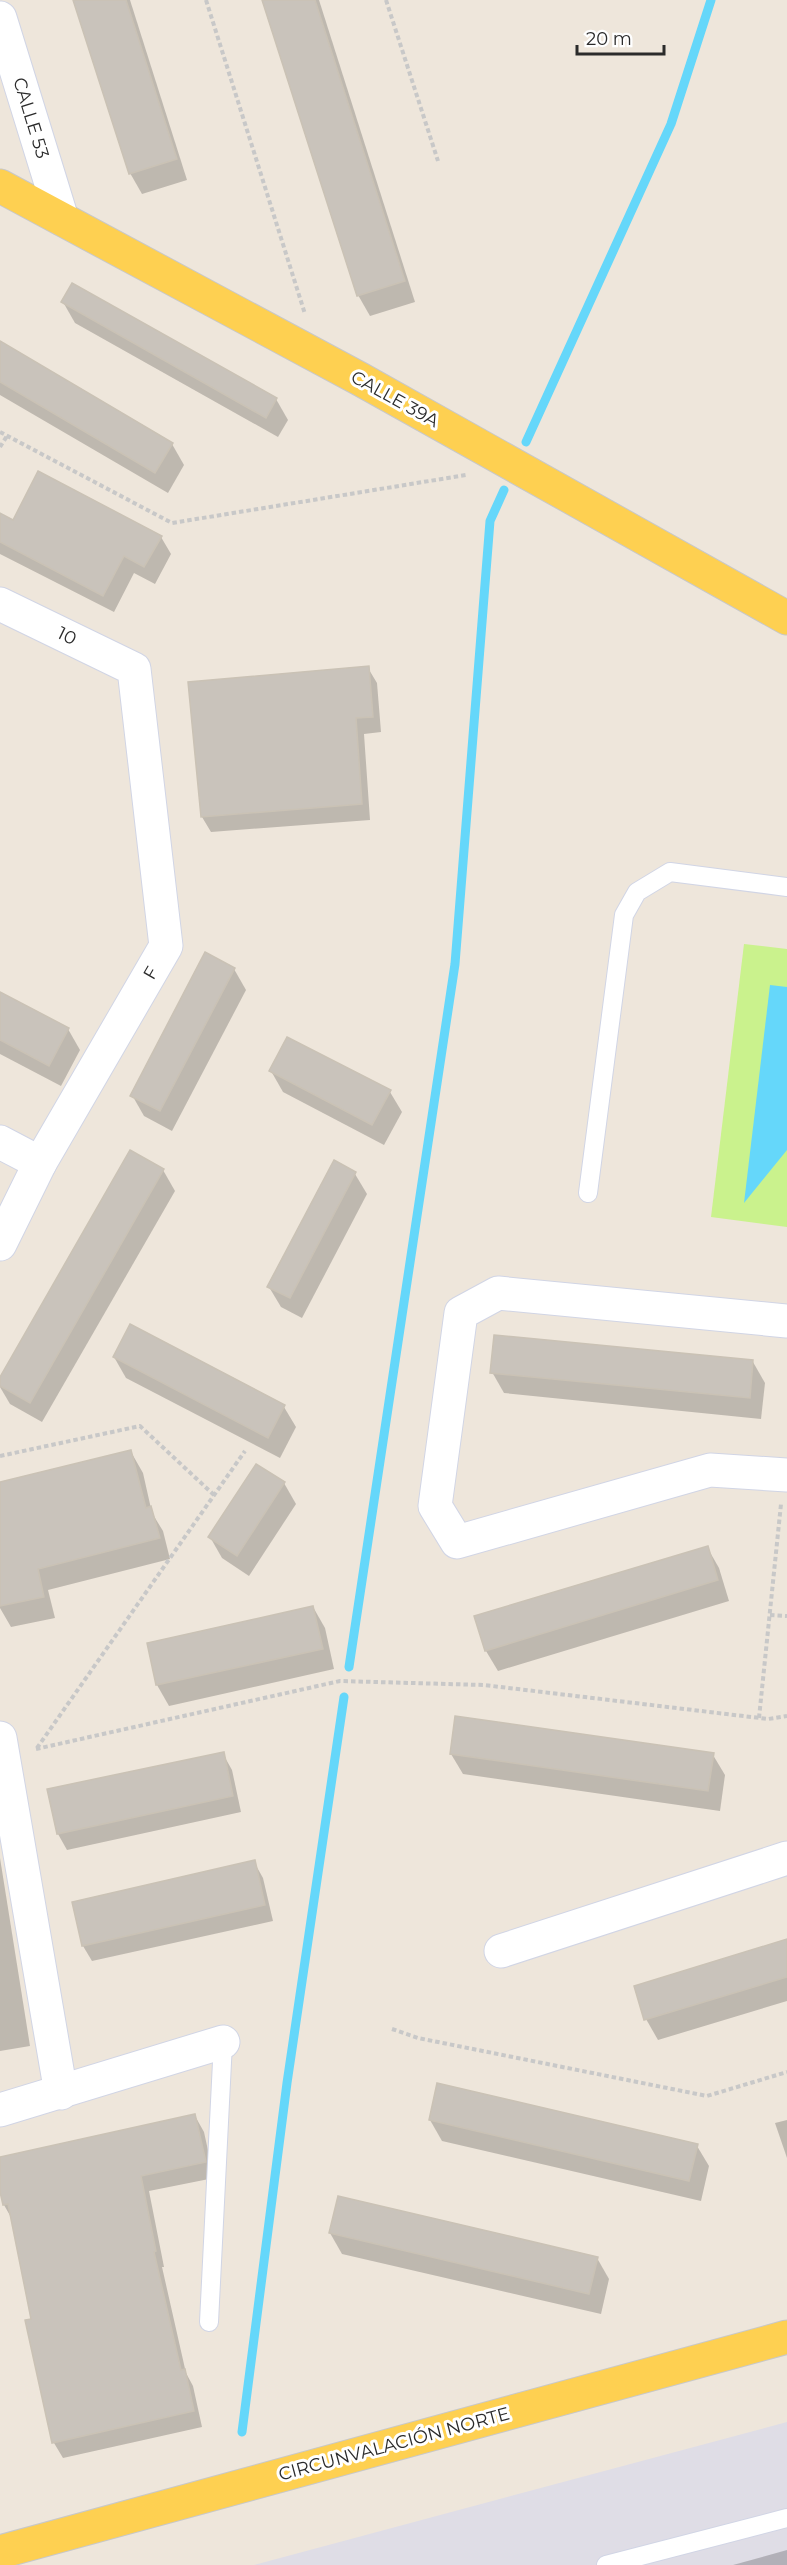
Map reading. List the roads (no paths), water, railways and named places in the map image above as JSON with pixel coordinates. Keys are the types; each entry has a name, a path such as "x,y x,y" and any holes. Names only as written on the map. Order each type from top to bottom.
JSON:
{"main road":[{"name":"CALLE 39A","path":"0,186 319,357 787,618"},
{"name":"CIRCUNVALACIÓN NORTE","path":"0,2552 787,2337"}],"street":[{"name":"CALLE 53","path":"0,18 62,219"},
{"name":"10","path":"0,604 134,669"},
{"name":"F","path":"0,1244 40,1163 166,946 134,669"},
{"path":"0,1142 40,1163"},
{"path":"786,1475 710,1470 457,1542 435,1506 461,1313 498,1293 787,1321"},
{"path":"0,1738 61,2093"},
{"path":"501,1951 787,1858"},
{"path":"0,2110 224,2042"}],"lane":[{"path":"588,1193 624,915 637,892 670,872 787,887"},
{"path":"209,2322 224,2042"},
{"path":"606,2565 787,2518"}],"water":[{"path":"770,985 787,987 787,1150 744,1203"}],"waterway":[{"path":"526,442 671,124 711,0"},
{"path":"349,1667 455,964 490,521 504,490"},
{"path":"242,2432 287,2083 344,1697"}]}
